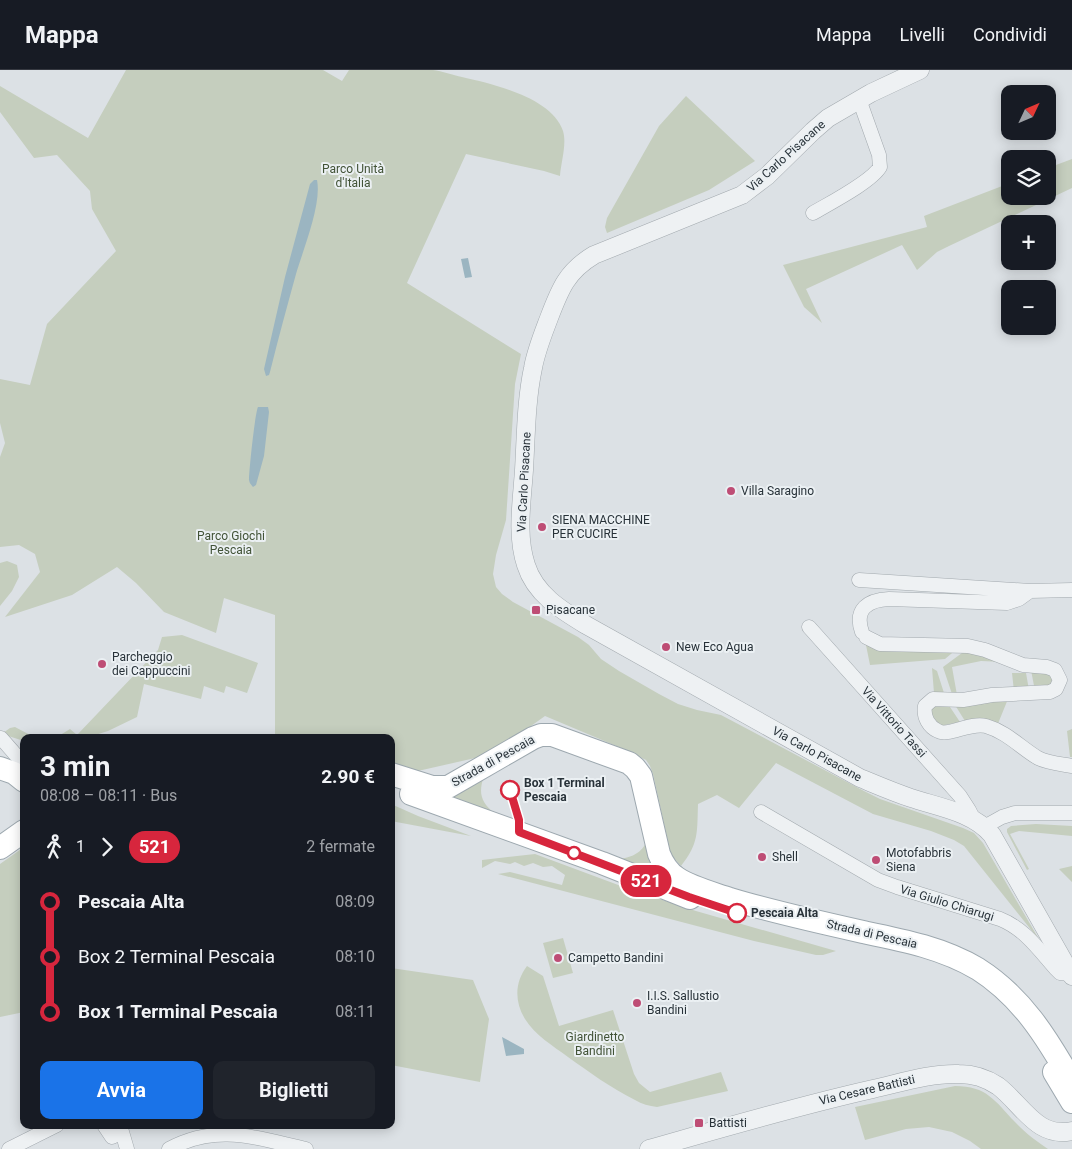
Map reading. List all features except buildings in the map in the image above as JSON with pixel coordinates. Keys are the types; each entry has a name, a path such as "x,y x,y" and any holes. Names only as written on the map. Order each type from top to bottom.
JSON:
{"main road":[{"name":"Strada di Pescaia","path":"395,775 432,787 448,787 534,738 545,734 629,763 641,776 659,854 664,865 675,877 687,884 740,902 913,943 939,951 964,962 990,977 1025,1009 1040,1028 1072,1082"},
{"name":"Strada di Pescaia","path":"395,788 713,905 755,918 914,956 954,969 987,989 1019,1018 1072,1102"},
{"path":"0,848 20,834"}],"street":[{"name":"Via Carlo Pisacane","path":"920,70 859,99 821,124 767,176 742,195 594,255 578,266 567,278 558,293 542,336 531,378 521,515 522,550 529,573 540,590 560,608 581,622 860,778 979,824"},
{"path":"813,213 874,175 880,167 879,155 859,99"},
{"path":"859,580 1030,591 1072,590"},
{"path":"1030,591 1019,599 1007,602 889,599 873,601 866,605 860,624 864,635 880,644 968,646 985,650 1023,665 1047,667 1055,670 1059,676 1059,682 1056,688 1050,692 992,695 962,700 933,699 925,706 925,716 933,728 941,733 972,725 985,726 1008,737 1043,760 1072,766"},
{"name":"Via Vittorio Tassi","path":"809,627 960,796 979,824"},
{"path":"1,738 17,764"},
{"name":"Via Giulio Chiarugi","path":"761,812 878,880 1014,925 1026,934 1060,973 1071,975"},
{"path":"979,824 1015,813 1072,813"},
{"path":"979,824 992,835 1071,975"},
{"name":"Via Cesare Battisti","path":"648,1149 835,1097 922,1078 958,1074 978,1076 998,1087 1034,1122 1044,1128 1060,1133 1072,1131"},
{"path":"10,1149 49,1129"},
{"path":"115,1134 127,1149"},
{"path":"169,1149 188,1140 210,1134 233,1134 267,1145 306,1149"}],"green space":[{"path":"126,70 323,70 342,81 349,70 433,70 504,88 520,94 547,109 557,119 564,136 560,176 466,154 407,283 521,354 515,384 506,520 496,555 493,574 496,587 513,602 578,637 589,645 601,659 619,671 678,704 721,715 880,799 974,833 983,843 1040,941 964,846 931,831 873,814 776,763 739,808 717,795 698,804 696,837 691,851 681,866 671,855 653,774 646,760 545,716 510,741 484,756 409,773 395,768 395,734 275,734 275,615 224,598 216,633 164,612 136,583 117,567 72,595 5,617 40,572 35,554 19,545 0,547 0,457 5,443 0,423 0,379 30,385 47,324 116,251 92,209 90,191 57,155 34,158 0,112 0,86 88,138"},
{"path":"686,96 755,161 709,190 607,233 605,227 607,218 659,126"},
{"path":"1072,159 1072,188 1056,196 1056,165"},
{"path":"1001,186 1001,205 1036,205 1015,215 1001,215 1001,222 937,252 917,270 902,245 806,289 822,323 804,307 783,265 927,227 924,216"},
{"path":"7,561 17,565 19,577 12,591 0,606 0,563"},
{"path":"182,635 258,663 247,693 226,686 224,693 204,686 201,699 144,684 137,717 98,734 78,734 158,650 162,637"},
{"path":"866,645 958,648 945,659 870,665"},
{"path":"966,650 1004,662 981,661 952,667 957,695 952,694 943,667"},
{"path":"932,668 937,671 944,693 934,693"},
{"path":"1031,670 1048,672 1055,684 1035,691"},
{"path":"1012,673 1026,673 1029,690 1014,691"},
{"path":"1008,699 997,726 965,721 955,705"},
{"path":"948,704 960,722 940,726 932,722 930,706"},
{"path":"15,727 28,734 20,734 20,740 3,733"},
{"path":"70,729 76,734 62,734"},
{"path":"1072,729 1072,757 1070,757 1067,731"},
{"path":"484,776 481,787 482,797 486,805 494,813 430,793"},
{"path":"395,806 418,816 471,836 395,822"},
{"path":"1036,824 1072,826 1072,836 1019,831 1010,834 1029,869 1027,870 1007,829 1011,826"},
{"path":"647,841 662,876 613,860 629,857 637,853"},
{"path":"20,850 20,1013 0,1017 0,864"},
{"path":"535,854 629,889 696,911 836,951 816,955 754,941 498,874 510,872 562,885 565,875 552,866 543,867 533,863 524,866 515,862 510,864 495,861 482,868 482,860"},
{"path":"1072,866 1072,882 1059,869"},
{"name":"Campetto Bandini","path":"563,938 573,973 553,978 543,943"},
{"name":"Giardinetto Bandini","path":"527,966 543,976 559,1026 613,1010 634,1074 639,1083 650,1092 721,1072 728,1091 657,1107 640,1103 609,1085 545,1040 525,1019 521,1012 517,992 520,978"},
{"path":"395,969 473,980 489,1019 480,1082 395,1066"},
{"path":"955,1086 975,1089 990,1096 1023,1130 1048,1149 981,1149 952,1132 929,1127 906,1129 865,1140 855,1107"}],"water":[{"path":"317,180 318,190 314,214 270,372 266,376 264,369 285,277 310,184"},
{"path":"468,258 472,277 465,278 461,259"},
{"path":"258,407 268,407 269,412 264,456 256,485 253,487 249,481 249,475"},
{"path":"502,1037 524,1049 524,1054 506,1056"}],"bus line":[{"name":"521","path":"510,790 519,820 519,832 689,897 737,913"}],"place":[{"name":"Villa Saragino","path":"731,491"},
{"name":"SIENA MACCHINE PER CUCIRE","path":"542,527"},
{"name":"Pisacane","path":"536,610"},
{"name":"New Eco Agua","path":"666,647"},
{"name":"Parcheggio dei Cappuccini","path":"102,664"},
{"name":"Box 1 Terminal Pescaia","path":"510,790"},
{"name":"Shell","path":"762,857"},
{"name":"Motofabbris Siena","path":"876,860"},
{"name":"Pescaia Alta","path":"737,913"},
{"name":"Campetto Bandini","path":"558,958"},
{"name":"I.I.S. Sallustio Bandini","path":"637,1003"},
{"name":"Battisti","path":"699,1123"}],"park label":[{"name":"Parco Unità d'Italia","path":"353,176"},
{"name":"Parco Giochi Pescaia","path":"231,543"}]}
